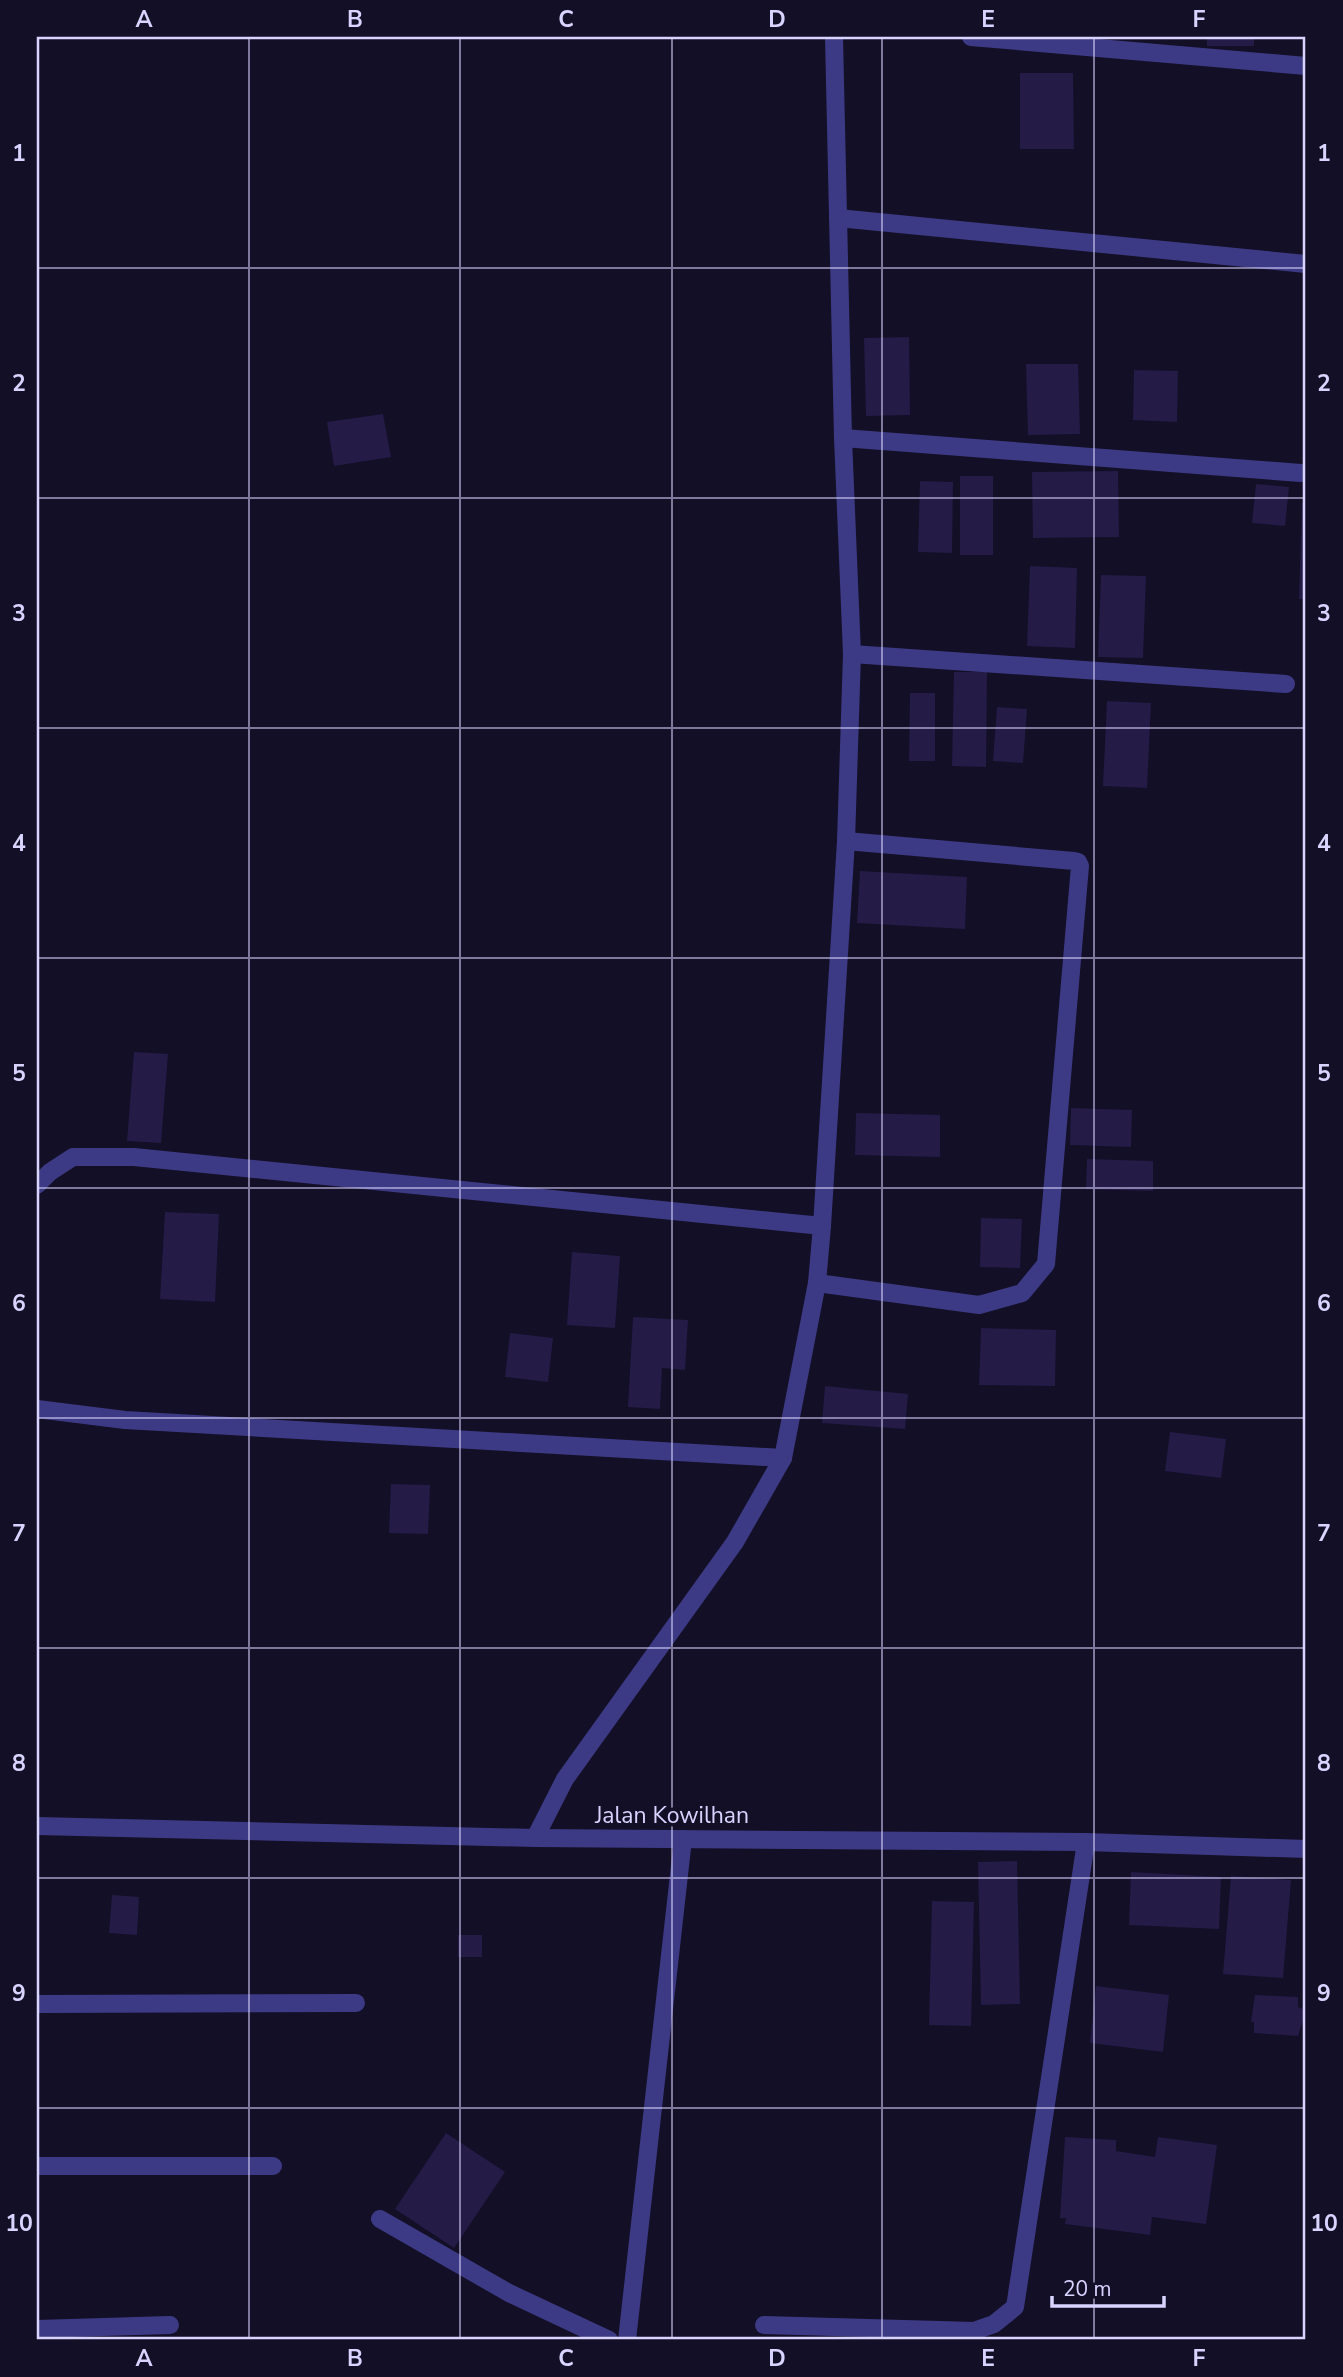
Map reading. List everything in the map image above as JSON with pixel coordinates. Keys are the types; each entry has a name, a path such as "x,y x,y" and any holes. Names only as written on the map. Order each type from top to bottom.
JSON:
{"street":[{"path":"535,1838 565,1779 735,1542 783,1458 817,1283 846,841 852,654 843,438 834,37"},
{"path":"971,37 1306,66"},
{"path":"838,218 1306,264"},
{"path":"843,438 1301,473"},
{"path":"852,654 1286,684"},
{"path":"817,1283 979,1305 1022,1293 1046,1264 1080,866 1074,861 846,841"},
{"path":"37,1185 50,1172 73,1157 134,1157 822,1226"},
{"path":"37,1409 125,1420 783,1458"},
{"name":"Jalan Kowilhan","path":"37,1826 535,1838 1086,1842 1306,1849"},
{"path":"628,2340 684,1839"},
{"path":"764,2325 974,2331 994,2324 1015,2307 1086,1842"},
{"path":"37,2004 356,2003"},
{"path":"37,2166 273,2166"},
{"path":"380,2219 509,2293 609,2340"},
{"path":"37,2329 170,2325"}],"building":[{"path":"1207,37 1254,37 1254,46 1207,46"},
{"path":"1020,73 1073,73 1074,149 1020,149"},
{"path":"909,337 910,415 866,416 864,338"},
{"path":"1026,364 1078,364 1080,434 1028,435"},
{"path":"1134,370 1178,371 1177,422 1133,420"},
{"path":"383,414 391,457 334,466 327,422"},
{"path":"1118,471 1119,537 1033,538 1032,472"},
{"path":"960,476 993,476 993,555 960,555"},
{"path":"920,481 953,482 952,553 918,552"},
{"path":"1256,484 1289,487 1285,526 1252,523"},
{"path":"1302,503 1306,503 1306,599 1299,599"},
{"path":"1030,566 1077,568 1075,648 1027,646"},
{"path":"1101,575 1146,576 1143,658 1098,657"},
{"path":"954,672 987,672 986,767 952,766"},
{"path":"910,693 935,693 935,761 909,761"},
{"path":"1107,701 1151,703 1147,788 1103,786"},
{"path":"997,707 1027,709 1023,763 993,761"},
{"path":"860,871 967,877 965,929 857,923"},
{"path":"134,1052 168,1054 161,1143 127,1141"},
{"path":"1071,1108 1132,1110 1131,1147 1070,1145"},
{"path":"856,1113 940,1115 940,1157 855,1155"},
{"path":"1087,1159 1153,1161 1153,1191 1086,1189"},
{"path":"165,1212 219,1214 215,1302 160,1299"},
{"path":"981,1218 1022,1219 1020,1268 980,1267"},
{"path":"572,1252 620,1256 615,1328 567,1325"},
{"path":"633,1317 688,1320 685,1370 662,1368 660,1409 628,1407"},
{"path":"981,1328 1056,1330 1055,1386 979,1385"},
{"path":"510,1333 553,1338 548,1382 505,1377"},
{"path":"825,1386 908,1394 905,1429 822,1423"},
{"path":"1170,1432 1226,1439 1221,1478 1165,1471"},
{"path":"391,1484 430,1485 428,1534 389,1533"},
{"path":"1017,1861 1020,2004 981,2005 978,1862"},
{"path":"1131,1872 1221,1877 1219,1929 1129,1925"},
{"path":"1231,1876 1291,1880 1283,1978 1223,1974"},
{"path":"112,1895 139,1897 137,1935 109,1933"},
{"path":"932,1901 974,1902 971,2026 929,2025"},
{"path":"458,1935 482,1935 482,1957 458,1957"},
{"path":"1096,1986 1169,1995 1163,2052 1090,2043"},
{"path":"1255,1995 1298,1997 1298,2007 1306,2010 1298,2036 1254,2033 1254,2022 1251,2022"},
{"path":"446,2133 505,2172 454,2248 395,2209"},
{"path":"1065,2137 1116,2140 1116,2151 1155,2157 1158,2137 1217,2145 1206,2224 1152,2217 1150,2235 1065,2224 1066,2218 1060,2218"}]}
